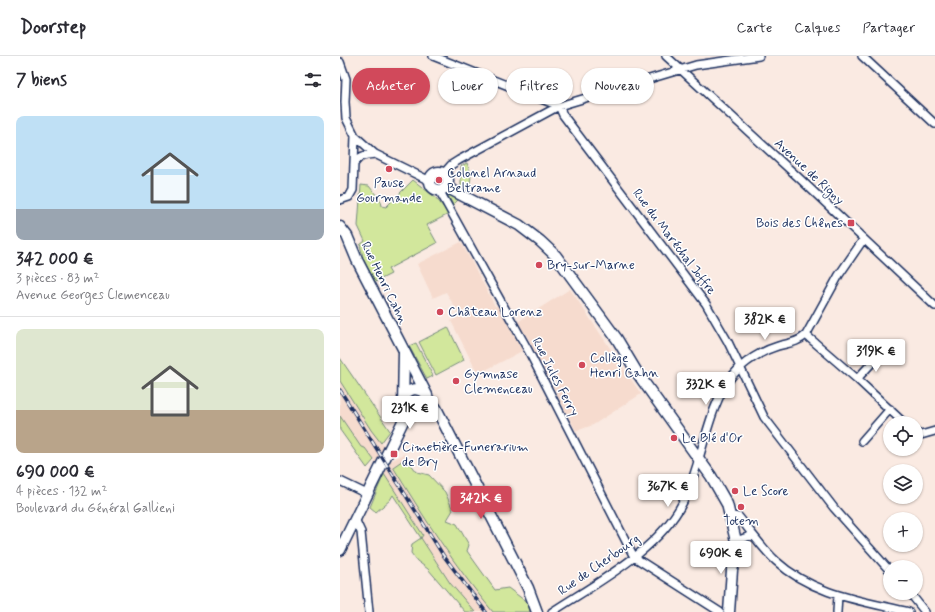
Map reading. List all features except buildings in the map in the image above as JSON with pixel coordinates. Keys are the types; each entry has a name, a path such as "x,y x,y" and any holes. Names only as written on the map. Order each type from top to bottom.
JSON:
{"main road":[{"path":"443,188 448,178 444,173 438,172 433,174 430,181 432,186 443,188 519,225 540,241 556,256 615,336 638,374 721,490 731,516 736,541 736,558 732,570 725,611"},
{"name":"Rue Henri Cahn","path":"340,227 347,236 357,260 427,396 436,408 528,588 537,612"},
{"path":"404,352 404,405 408,412 416,414 424,412 432,414 442,420"},
{"path":"404,397 406,393 414,389 422,390 427,396 428,406 424,412"},
{"path":"340,550 408,412"}],"street":[{"path":"433,56 559,106"},
{"name":"Avenue de Rigny","path":"666,56 798,177 863,240 935,306"},
{"path":"444,173 455,163 559,106 696,65 760,56"},
{"path":"862,56 935,124"},
{"path":"341,66 346,79 346,118 355,136 375,154 430,181"},
{"name":"Rue du Maréchal Joffre","path":"559,106 563,115 706,304 728,342 764,417 790,453 834,508 883,563"},
{"path":"340,200 347,198 352,194 355,136"},
{"path":"353,166 358,158 363,155 375,154"},
{"name":"Rue Jules Ferry","path":"443,188 634,557"},
{"path":"863,240 839,274 806,335 857,379 896,416"},
{"name":"Rue de Cherbourg","path":"552,612 634,557 655,539 683,502 723,388 740,368 762,353 777,346 799,341 806,335"},
{"path":"857,379 881,354"},
{"path":"862,441 890,410"},
{"path":"923,434 935,431"},
{"path":"340,481 367,494"},
{"path":"731,516 739,516 752,534 776,561 797,577 823,590 838,595 909,612"},
{"path":"355,519 361,532 369,612"},
{"path":"736,541 752,534"},
{"path":"634,557 725,611"},
{"path":"837,612 838,595"},
{"path":"916,600 925,612"}],"shaded area":[{"path":"461,242 495,306 498,306 522,351 478,374 451,321 460,316 446,292 433,298 417,264"},
{"name":"Collège Henri Cahn","path":"570,289 641,394 593,425 576,431 526,334 523,335 516,323"},
{"path":"340,358 390,431 382,443 391,461 404,454 417,472 429,475 445,492 453,510 447,520 457,524 469,545 467,551 495,590 508,588 528,603 530,612 472,612 450,583 391,491 380,486 384,474 374,460 367,468 340,430"}],"green space":[{"path":"467,163 471,177 467,188 464,191 461,189 461,166"},
{"path":"413,180 436,198 449,214 427,225 437,243 388,269 391,274 375,282 364,261 360,245 365,241 358,226 361,185 369,186 381,201 382,206 386,207"},
{"path":"446,192 459,199 453,205"},
{"path":"448,327 464,360 436,375 419,342"},
{"path":"416,343 433,376 427,379 409,346"},
{"path":"340,358 390,431 381,443 340,381"},
{"path":"340,416 361,447 365,448 374,460 367,468 340,430"},
{"path":"406,458 417,472 429,475 445,492 453,510 447,520 457,524 469,545 467,551 495,590 508,588 528,603 530,612 493,612 465,577 440,541 393,467"},
{"path":"384,474 423,535 421,538 393,495 390,500 376,512 370,507"},
{"path":"421,538 450,583 475,612 465,612 428,569 417,561 411,553 412,544"}],"railway":[{"path":"340,390 443,555 486,612"}],"place":[{"name":"Pause Gourmande","path":"389,169"},
{"name":"Colonel Arnaud Beltrame","path":"439,180"},
{"name":"Bois des Chênes","path":"851,223"},
{"name":"Bry-sur-Marne","path":"539,265"},
{"name":"Château Lorenz","path":"440,312"},
{"name":"Collège Henri Cahn","path":"582,365"},
{"name":"Gymnase Clemenceau","path":"456,381"},
{"name":"Le Blé d'Or","path":"674,438"},
{"name":"Cimetière-Funerarium de Bry","path":"394,454"},
{"name":"Le Score","path":"735,491"},
{"name":"Totem","path":"741,507"}]}
